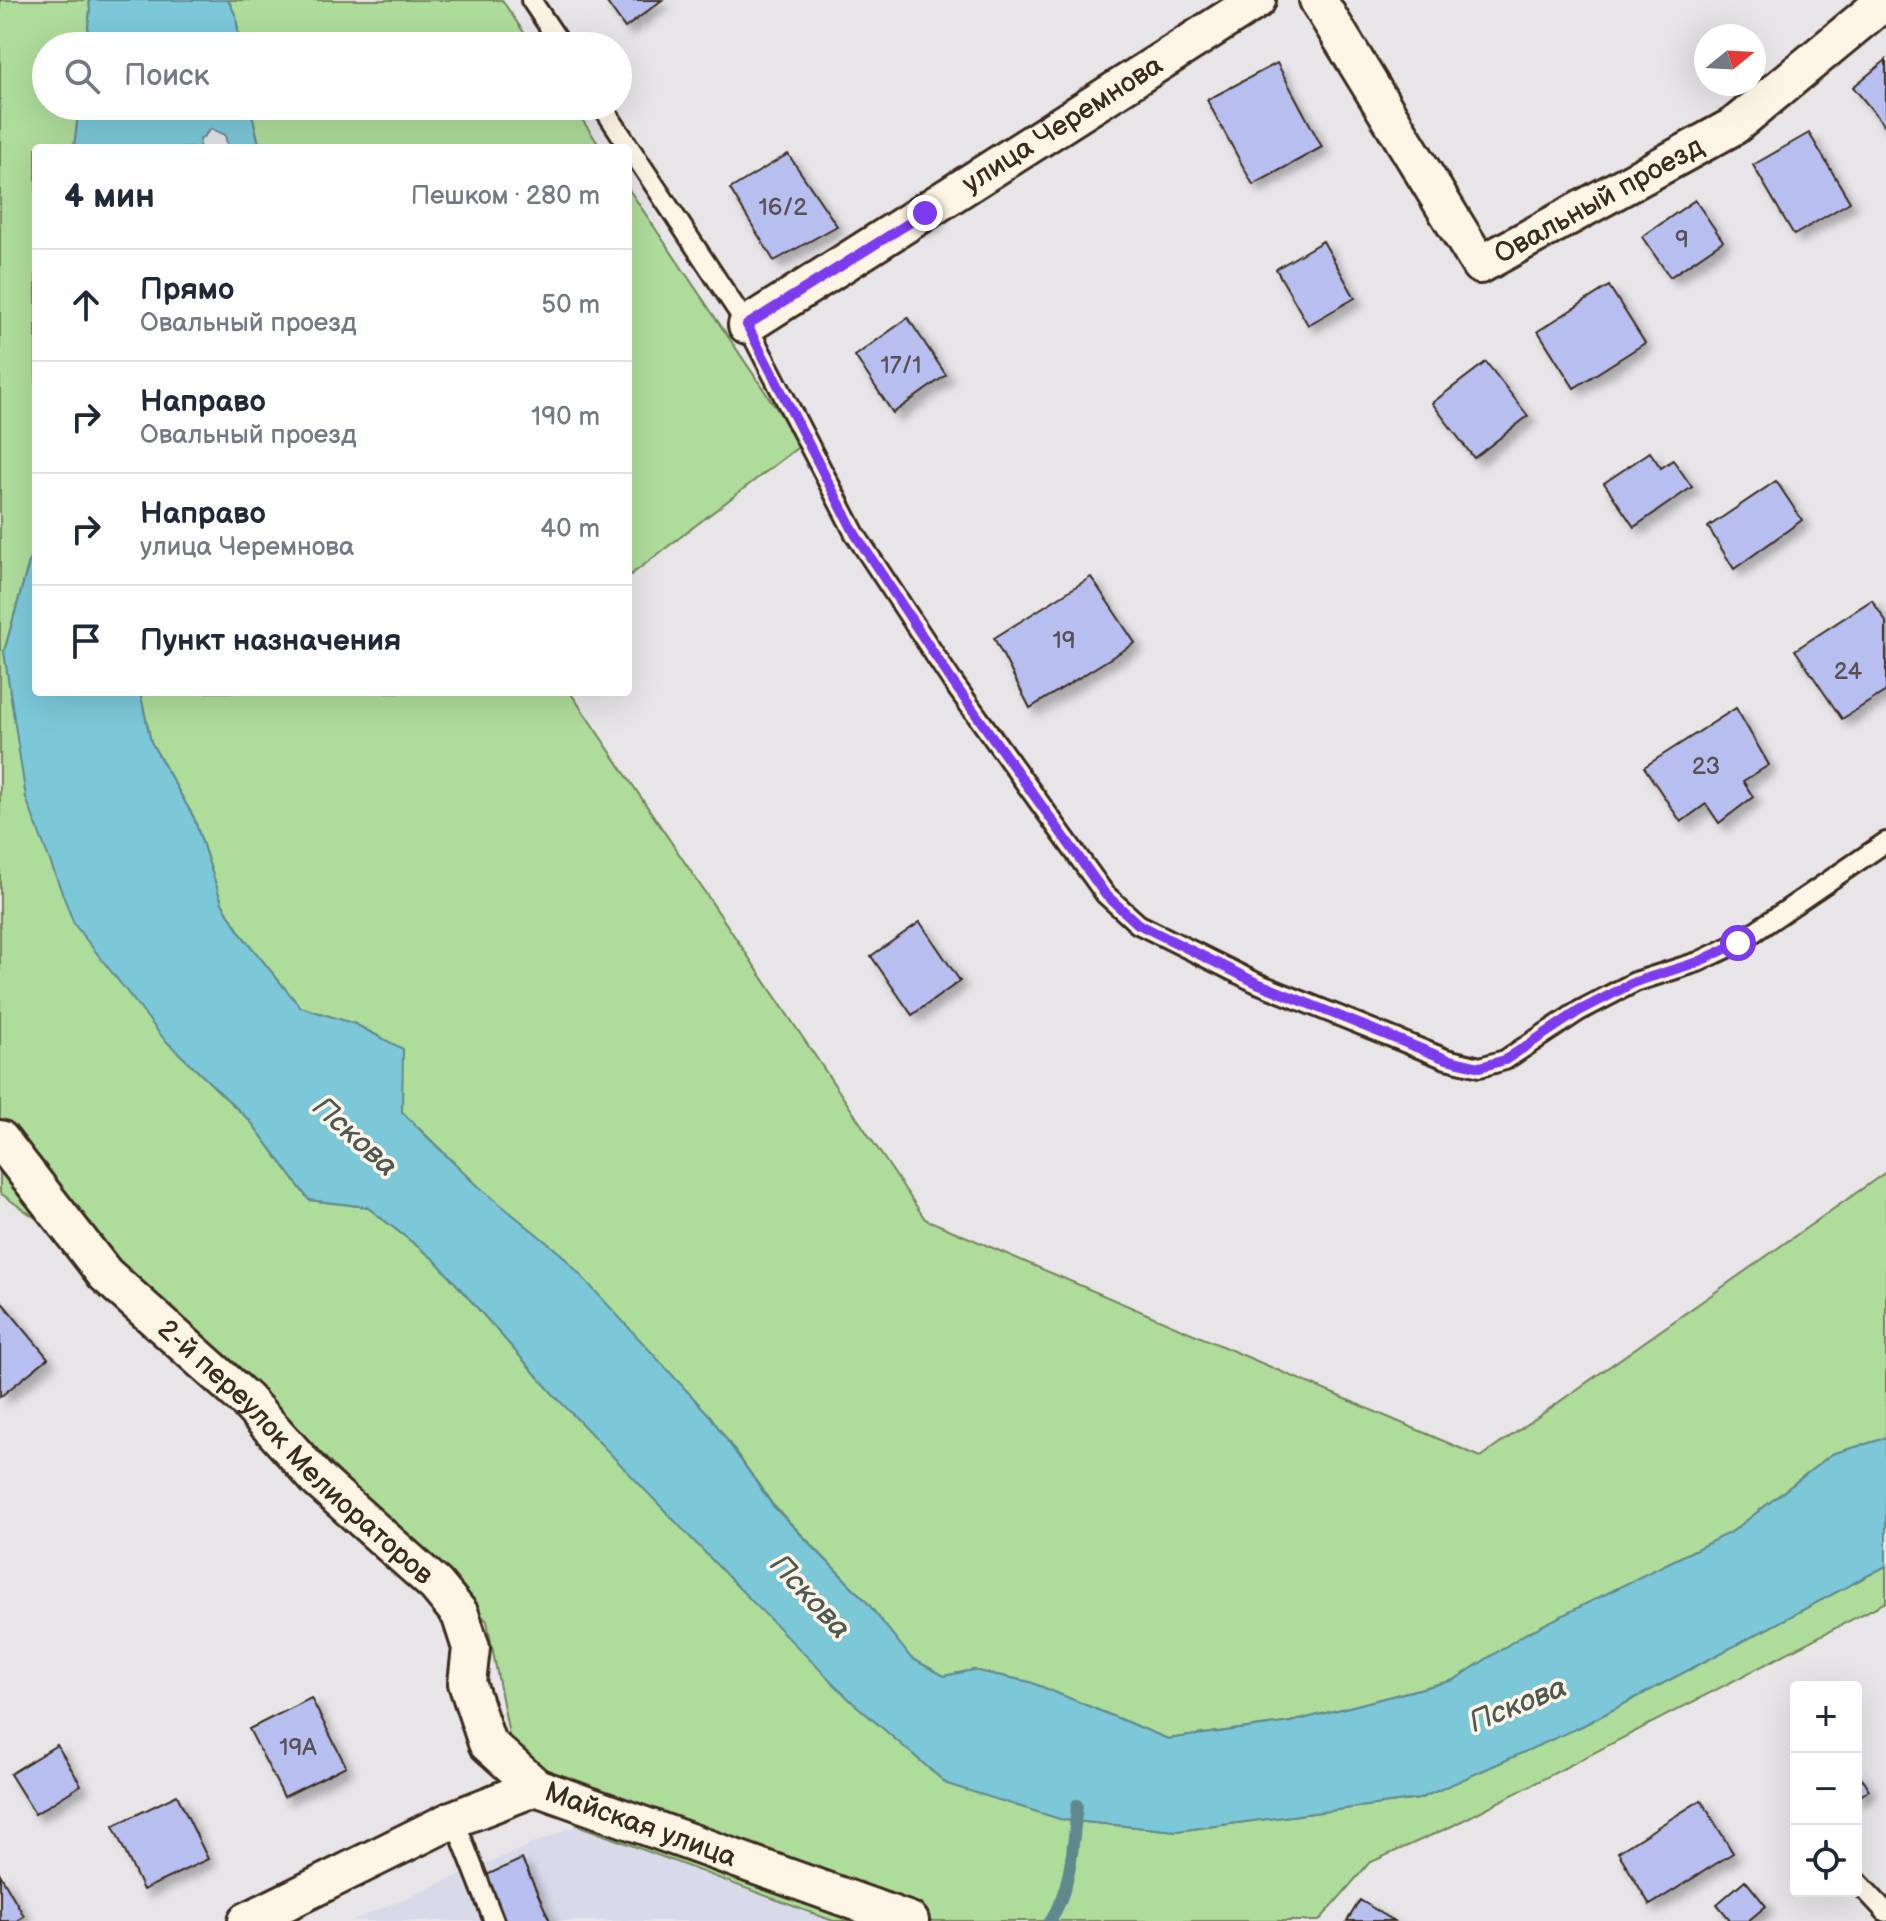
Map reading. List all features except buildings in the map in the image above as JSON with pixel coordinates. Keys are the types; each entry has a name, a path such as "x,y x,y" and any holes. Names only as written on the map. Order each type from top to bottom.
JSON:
{"street":[{"name":"улица Черемнова","path":"747,325 1257,0"},
{"name":"Овальный проезд","path":"1318,0 1480,265 1734,126 1886,0"},
{"name":"2-й переулок Мелиораторов","path":"0,1139 105,1274 246,1400 318,1480 436,1585 460,1614 471,1648 467,1683 487,1743 536,1787"},
{"name":"Майская улица","path":"247,1921 454,1819 536,1787 910,1921"}],"lane":[{"path":"531,0 553,32"},
{"path":"611,120 627,144"},
{"path":"632,151 747,325 855,534 952,681 1105,894 1138,924 1257,983 1446,1059 1480,1067 1505,1060 1579,1011 1635,982 1698,962 1738,943 1886,842"},
{"path":"454,1819 494,1921"},
{"path":"1862,1886 1886,1912"}],"shaded area":[{"path":"577,1825 833,1921 352,1921"}],"green space":[{"path":"0,0 89,0 88,32 32,32 32,120 77,120 74,144 32,144 32,551 4,652 164,1039 251,1122 309,1200 367,1207 435,1260 554,1395 1063,1820 1177,1831 1419,1799 1582,1726 1886,1566 1886,1602 1452,1826 1369,1863 1319,1921 833,1921 577,1825 536,1787 513,1755 487,1621 211,1342 0,1193"},
{"path":"228,0 502,0 524,32 238,32 236,16"},
{"path":"253,120 582,120 598,144 259,144"},
{"path":"632,194 801,445 632,574"},
{"path":"141,696 573,696 925,1219 1481,1457 1886,1172 1886,1438 1832,1454 1733,1531 1525,1634 1454,1680 1291,1722 1168,1739 1030,1682 973,1670 944,1676 911,1658 865,1600 773,1505 710,1416 649,1352 402,1112 402,1049 355,1024 300,1007 240,933 222,903 194,818 151,742"}],"water":[{"path":"89,0 228,0 236,16 238,32 88,32"},
{"path":"77,120 253,120 259,144 227,144 225,135 211,129 200,144 74,144"},
{"name":"Пскова","path":"32,551 32,696 141,696 151,742 194,818 222,903 240,933 300,1007 355,1024 403,1049 402,1112 474,1183 561,1254 710,1416 773,1506 865,1600 911,1658 944,1676 973,1670 1030,1682 1168,1739 1291,1722 1454,1680 1525,1634 1733,1531 1832,1454 1886,1438 1886,1566 1582,1726 1419,1799 1177,1831 1063,1820 947,1784 850,1700 737,1586 554,1395 435,1260 367,1207 309,1200 251,1122 164,1039 74,924 26,798 4,652"}],"waterway":[{"path":"1050,1921 1067,1880 1077,1805"}],"route":[{"path":"925,213 747,325 855,534 952,681 1105,894 1138,924 1257,983 1446,1059 1480,1067 1505,1060 1579,1011 1635,982 1698,962 1738,943"}]}
